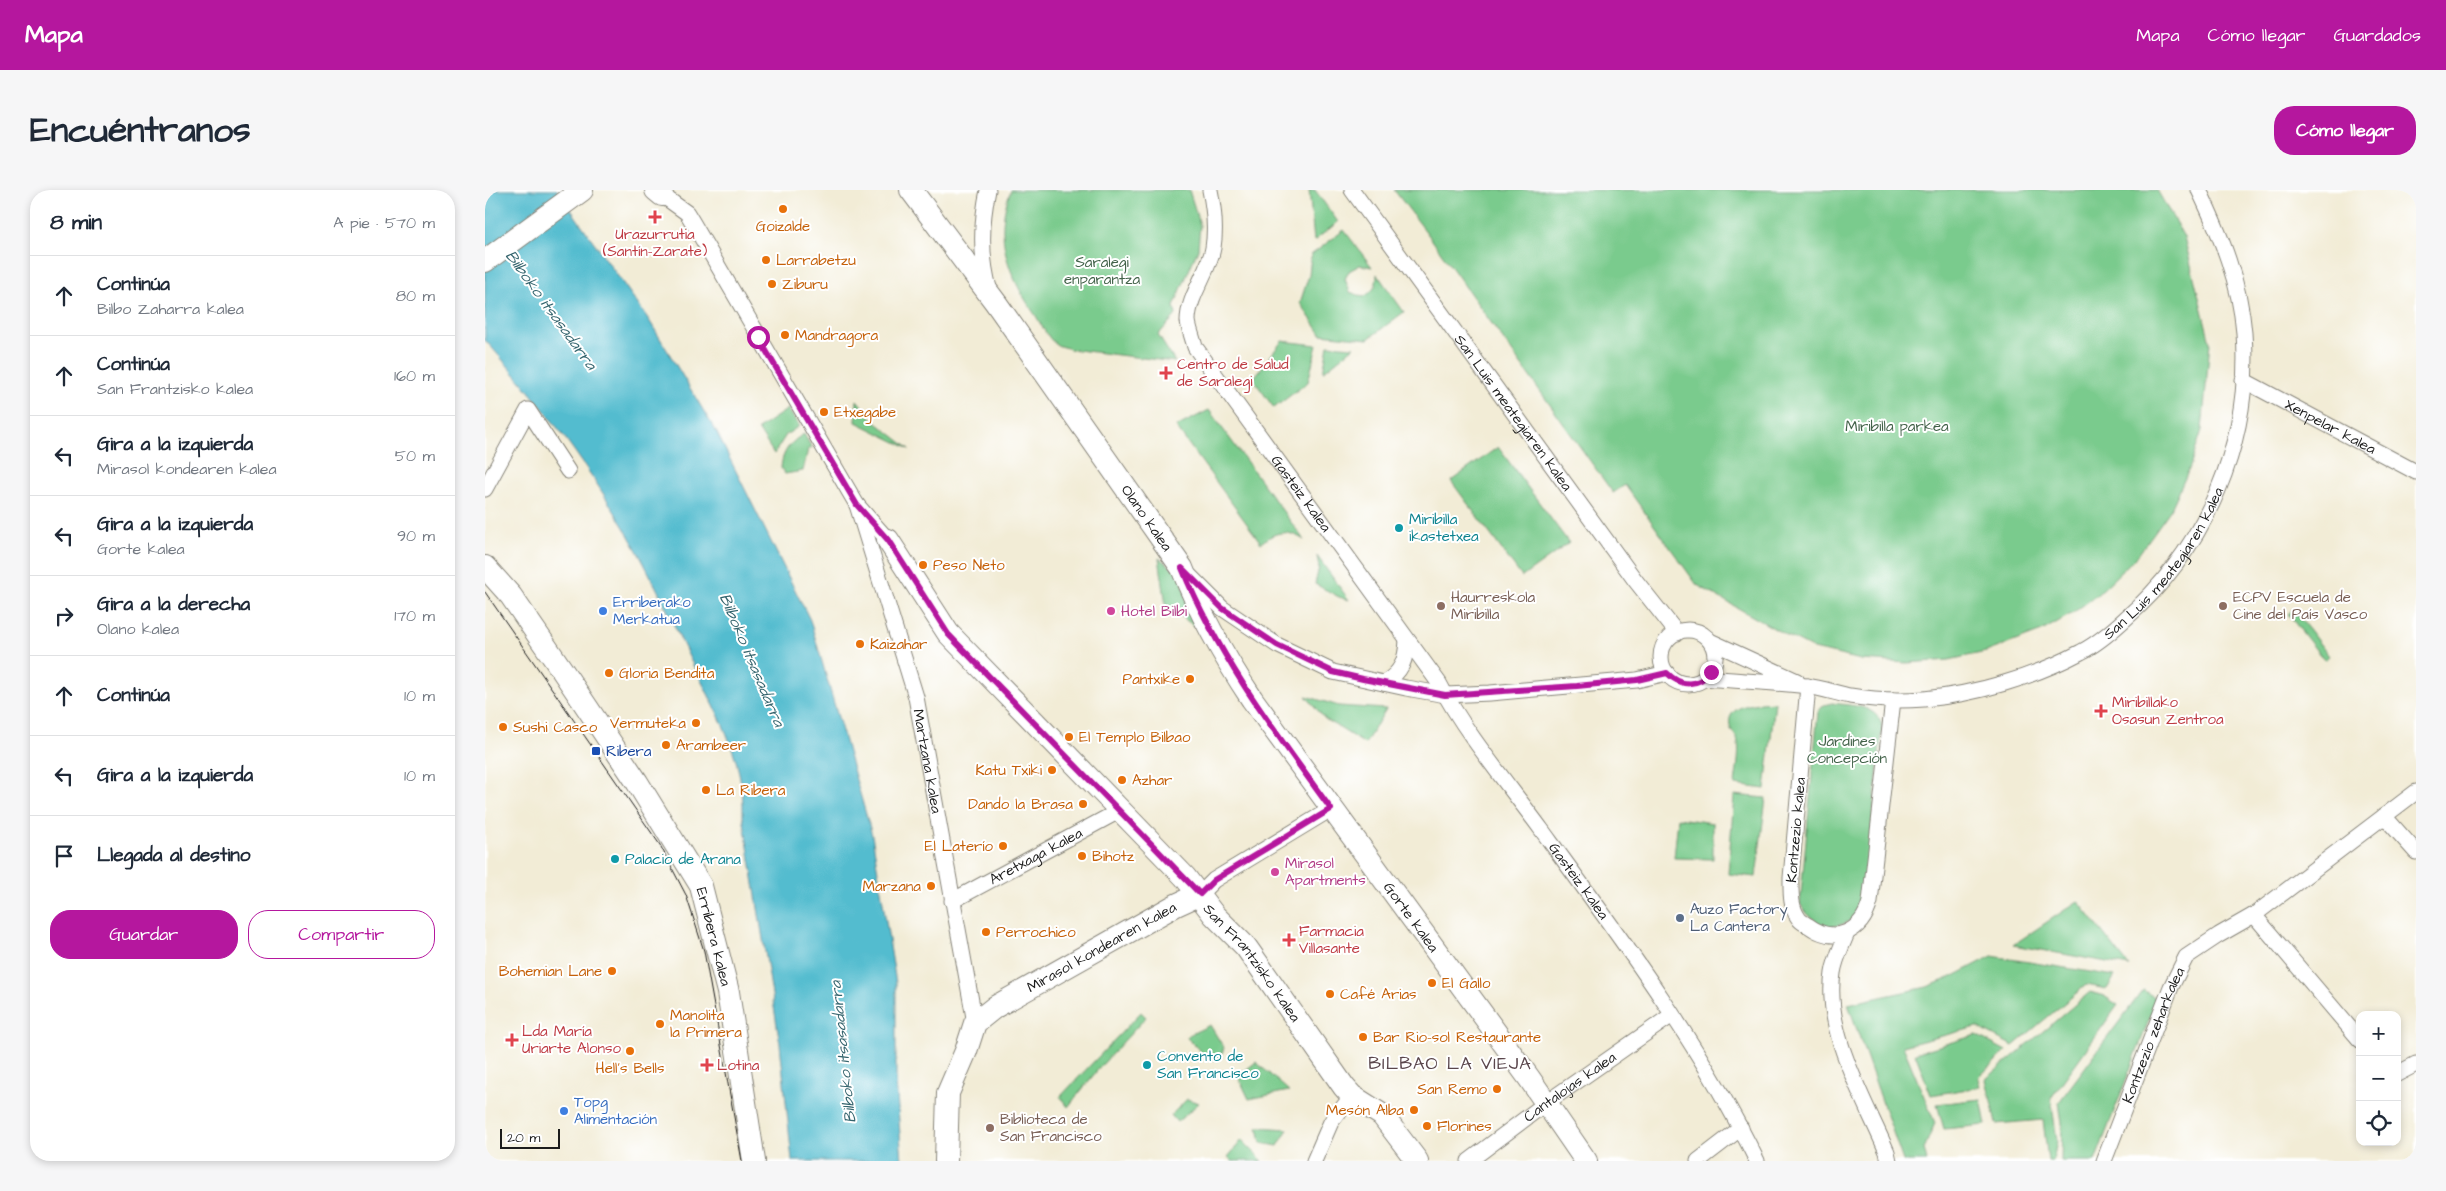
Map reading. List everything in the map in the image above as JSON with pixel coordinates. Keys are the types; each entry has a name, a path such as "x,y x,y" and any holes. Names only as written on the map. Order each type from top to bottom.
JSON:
{"street":[{"path":"485,261 582,190"},
{"name":"Olano kalea","path":"911,190 993,299 1182,568 1222,608 1277,645 1333,672 1445,695 1577,686 1637,680 1667,673"},
{"path":"988,190 983,217 983,265 993,299"},
{"name":"Gasteiz kalea","path":"1210,190 1214,208 1213,248 1203,279 1189,308 1188,322 1195,347 1439,683 1445,695 1628,948 1672,1015 1741,1128 1757,1161"},
{"name":"San Luis meategiaren kalea","path":"1352,190 1607,541 1677,633"},
{"name":"San Luis meategiaren kalea","path":"1705,678 1808,686 1851,696 1893,700 1924,699 1961,693 2015,679 2082,651 2115,628 2141,606 2165,580 2183,556 2214,500 2227,468 2237,429 2243,380 2244,333 2237,291 2226,251 2199,190"},
{"path":"659,193 687,213 857,505 888,540"},
{"name":"Xenpelar kalea","path":"2243,380 2416,472"},
{"path":"485,489 528,410 569,472"},
{"name":"Martzana kalea","path":"857,505 916,697 975,1023"},
{"name":"San Frantzisko kalea","path":"888,540 948,634 1200,894 1214,915 1246,947 1352,1096 1382,1115 1417,1161"},
{"name":"Erribera kalea","path":"485,567 511,596 563,670 637,782 701,886 730,1001 754,1161"},
{"name":"Gorte kalea","path":"1182,568 1198,609 1234,672 1586,1161"},
{"path":"1695,631 1710,641 1714,648 1715,665 1705,678 1698,683 1681,683 1667,673 1663,666 1662,651 1670,638 1677,633 1695,631"},
{"path":"1384,683 1395,676 1406,659 1407,640"},
{"name":"San Luis meategiaren kalea","path":"1710,641 1808,686"},
{"name":"Kontzezio kalea","path":"1808,686 1791,878 1791,901 1799,919 1818,933 1831,936 1847,933"},
{"path":"1889,1161 1887,1152 1849,1066 1834,1020 1832,996 1833,972 1847,933 1868,912 1871,902 1893,700"},
{"name":"Kontzezio zeharkalea","path":"2104,1161 2171,987 2186,957 2219,934 2254,915 2384,816 2415,795"},
{"name":"Mirasol kondearen kalea","path":"975,1023 995,1006 1176,905 1200,894 1214,880 1331,809"},
{"name":"Aretxaga kalea","path":"953,900 1119,811"},
{"path":"2384,816 2416,852"},
{"path":"2254,915 2356,1035"},
{"name":"Cantalojas kalea","path":"1469,1161 1546,1103 1672,1015"},
{"path":"946,1161 948,1093 966,1051 975,1023"},
{"path":"2401,1072 2416,1064"},
{"path":"1314,1161 1331,1122 1352,1096"},
{"path":"1698,1161 1741,1128"}],"green space":[{"name":"Saralegi enparantza","path":"1011,190 1189,190 1200,225 1198,249 1174,306 1176,315 1158,335 1175,362 1070,349 1059,346 1050,339 1018,287 1006,256 1003,240 1003,223"},
{"path":"1309,190 1315,190 1338,222 1314,241"},
{"name":"Miribilla parkea","path":"1394,190 2157,190 2184,237 2210,342 2202,430 2190,467 2171,509 2138,555 2098,594 2073,613 2042,631 1986,652 1949,660 1907,663 1861,660 1814,649 1697,585 1625,485 1613,493 1427,233"},
{"path":"1344,230 1372,267 1360,265 1349,271 1345,279 1350,292 1363,297 1372,291 1377,274 1404,312 1368,339 1321,334 1300,303 1309,275 1311,255"},
{"path":"1282,341 1317,345 1308,382 1274,408 1253,379"},
{"path":"1328,345 1354,347 1323,372"},
{"path":"857,400 874,421 910,449 856,422"},
{"path":"788,409 799,426 786,435 774,454 758,429"},
{"path":"1209,410 1304,540 1292,534 1282,533 1272,536 1261,543 1176,427"},
{"path":"804,434 812,448 808,449 803,471 785,474 781,468 785,452 795,440"},
{"path":"1498,447 1569,543 1522,577 1451,481"},
{"path":"1317,556 1349,600 1339,597 1315,584 1319,567"},
{"path":"1159,558 1180,573 1194,626 1166,605"},
{"path":"2293,609 2329,656 2324,660 2288,614"},
{"path":"1306,696 1339,706 1386,709 1365,744 1325,719"},
{"path":"1775,702 1765,789 1735,785 1738,741 1730,726 1730,718 1738,709 1745,706"},
{"name":"Jardines Concepción","path":"1832,703 1861,707 1868,710 1879,718 1882,725 1864,909 1847,922 1830,926 1814,920 1800,904 1818,712 1824,705"},
{"path":"1734,795 1766,798 1756,877 1728,874"},
{"path":"1678,818 1713,823 1713,859 1674,858"},
{"path":"2078,901 2129,966 2013,945"},
{"path":"1992,956 2115,976 2107,989 2086,985 2013,1046 1977,1027 1903,1046 1935,1123 1924,1149 1927,1161 1903,1161 1848,1004 1927,987 1952,977"},
{"path":"2143,990 2157,999 2095,1161 2061,1161 2062,1124 2059,1102"},
{"path":"2090,992 2104,996 2118,1005 2051,1098 2057,1141 2053,1161 2048,1161 2043,1120 1996,1124 1986,1079"},
{"path":"1141,1012 1146,1017 1100,1067 1068,1107 1060,1097"},
{"path":"1210,1025 1224,1048 1220,1058 1216,1060 1205,1056 1187,1038 1189,1035"},
{"path":"1976,1035 2006,1051 1978,1078 1980,1087 1931,1095 1915,1053"},
{"path":"1256,1062 1289,1091 1249,1099 1238,1076"},
{"path":"1187,1099 1199,1103 1177,1122 1171,1115"},
{"path":"1981,1099 1986,1125 1944,1129 1937,1104"},
{"path":"1258,1127 1288,1129 1278,1146 1261,1143"},
{"path":"1242,1140 1263,1161 1232,1161 1228,1157"}],"water":[{"name":"Bilboko itsasadarra","path":"485,190 557,190 649,320 717,433 810,620 872,835 896,983 896,1081 902,1161 792,1161 780,1044 743,816 739,773 734,753 718,714 655,585 615,512 554,423 485,340"}],"tram line":[{"path":"485,592 660,845 686,895 704,951 742,1161"}],"place":[{"name":"Goizalde","path":"783,209"},
{"name":"Urazurrutia (Santín-Zarate)","path":"655,217"},
{"name":"Larrabetzu","path":"766,260"},
{"name":"Ziburu","path":"772,284"},
{"name":"Mandragora","path":"785,335"},
{"name":"Centro de Salud de Saralegi","path":"1166,373"},
{"name":"Etxegabe","path":"824,412"},
{"name":"Miribilla ikastetxea","path":"1399,528"},
{"name":"Peso Neto","path":"923,565"},
{"name":"Haurreskola Miribilla","path":"1441,606"},
{"name":"ECPV Escuela de Cine del País Vasco","path":"2223,606"},
{"name":"Erriberako Merkatua","path":"603,611"},
{"name":"Hotel Bilbi","path":"1111,611"},
{"name":"Kaizahar","path":"860,644"},
{"name":"Gloria Bendita","path":"609,673"},
{"name":"Pantxike","path":"1190,679"},
{"name":"Miribillako Osasun Zentroa","path":"2101,711"},
{"name":"Vermuteka","path":"696,723"},
{"name":"Sushi Casco","path":"503,727"},
{"name":"El Templo Bilbao","path":"1069,737"},
{"name":"Arambeer","path":"666,745"},
{"name":"Ribera","path":"596,751"},
{"name":"Katu Txiki","path":"1052,770"},
{"name":"Azhar","path":"1122,780"},
{"name":"La Ribera","path":"706,790"},
{"name":"Dando la Brasa","path":"1083,804"},
{"name":"El Laterío","path":"1003,846"},
{"name":"Bihotz","path":"1082,856"},
{"name":"Palacio de Arana","path":"615,859"},
{"name":"Mirasol Apartments","path":"1275,872"},
{"name":"Marzana","path":"931,886"},
{"name":"Auzo Factory La Cantera","path":"1680,918"},
{"name":"Perrochico","path":"986,932"},
{"name":"Farmacia Villasante","path":"1289,940"},
{"name":"Bohemian Lane","path":"612,971"},
{"name":"El Gallo","path":"1432,983"},
{"name":"Café Arias","path":"1330,994"},
{"name":"Manolita la Primera","path":"660,1024"},
{"name":"Bar Rio-sol Restaurante","path":"1363,1037"},
{"name":"Lda María Uriarte Alonso","path":"512,1040"},
{"name":"Hell's Bells","path":"630,1051"},
{"name":"Lotina","path":"707,1065"},
{"name":"Convento de San Francisco","path":"1147,1065"},
{"name":"San Remo","path":"1497,1089"},
{"name":"Mesón Alba","path":"1414,1110"},
{"name":"Topg Alimentación","path":"564,1111"},
{"name":"Florines","path":"1427,1126"},
{"name":"Biblioteca de San Francisco","path":"990,1128"}],"district":[{"name":"BILBAO LA VIEJA","path":"1450,1063"}],"route":[{"path":"758,337 813,426 857,505 888,540 911,579 948,634 1200,894 1214,880 1331,809 1234,672 1198,609 1182,568 1222,608 1277,645 1333,672 1406,688 1445,695 1490,693 1637,680 1667,673 1673,679 1689,684 1698,683 1711,672"}]}
